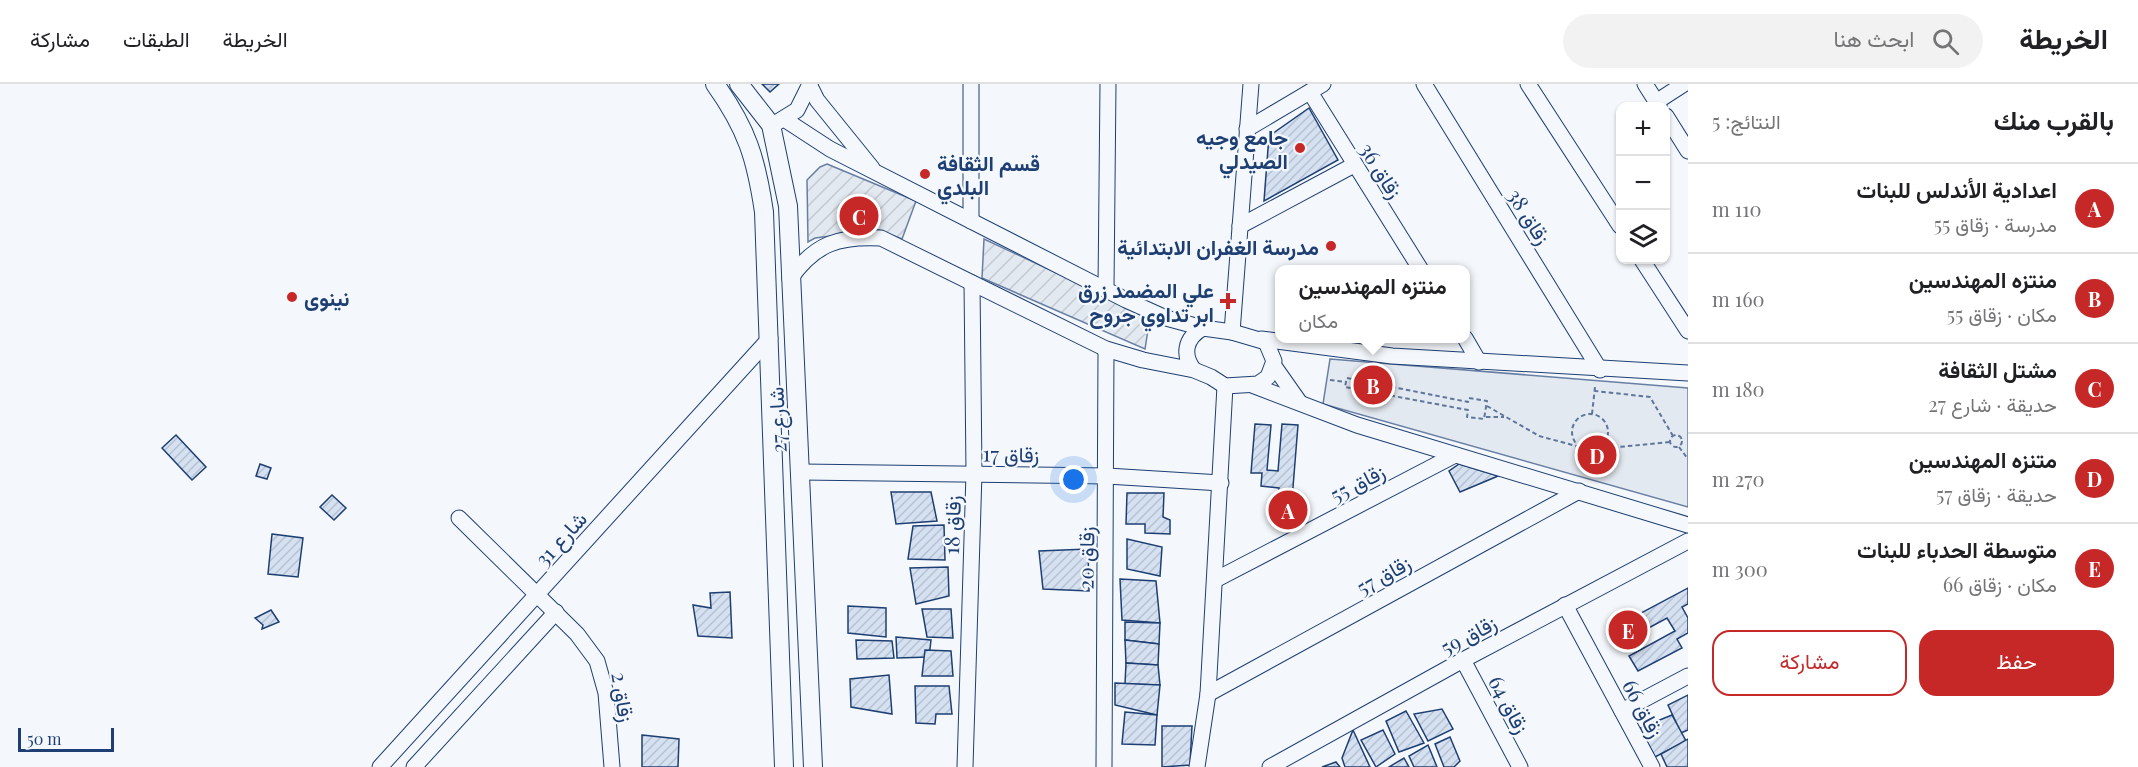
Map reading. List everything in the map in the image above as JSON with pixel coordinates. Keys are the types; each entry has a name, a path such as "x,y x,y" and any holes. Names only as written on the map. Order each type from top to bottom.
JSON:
{"main road":[{"name":"شارع 27","path":"715,84 747,136 759,175 764,212 784,767"},
{"name":"شارع 27","path":"739,84 777,122 788,206 813,767"},
{"path":"777,576 804,574"}],"street":[{"path":"971,84 971,221"},
{"path":"1106,288 1108,84"},
{"path":"1232,332 1251,84"},
{"name":"زقاق 38","path":"1424,84 1600,370"},
{"path":"1528,84 1616,220"},
{"path":"1645,84 1657,102"},
{"path":"1661,102 1684,84"},
{"path":"777,122 797,110 810,85"},
{"path":"810,85 817,100 874,170"},
{"path":"1247,129 1317,88"},
{"name":"زقاق 36","path":"1317,88 1354,165 1417,265"},
{"path":"777,122 793,128 1149,311 1203,328 1275,340"},
{"path":"1670,124 1688,151"},
{"path":"1240,226 1354,165"},
{"path":"790,279 801,264 830,243 848,238 881,238 1106,349 1143,360 1194,370 1211,376 1225,386 1252,385 1357,425 1688,525"},
{"path":"1645,264 1688,331"},
{"name":"زقاق 18","path":"965,767 974,473 972,283"},
{"path":"1194,370 1186,351 1191,337 1203,328"},
{"name":"شارع 31","path":"380,767 770,338"},
{"path":"1260,338 1270,347 1274,363 1302,405"},
{"path":"1291,343 1479,362 1688,373"},
{"path":"1467,343 1479,362"},
{"path":"1252,385 1268,377 1274,363 1316,347"},
{"name":"زقاق 20","path":"1104,767 1106,349"},
{"path":"1197,767 1208,694 1225,386"},
{"name":"زقاق 55","path":"1215,580 1455,455"},
{"name":"زقاق 17","path":"801,472 1107,476 1221,483"},
{"name":"زقاق 57","path":"1208,694 1579,491"},
{"name":"زقاق 2","path":"459,518 536,596 556,612 577,634 597,661 606,693 612,767"},
{"name":"زقاق 59","path":"1270,767 1462,660 1688,542"},
{"name":"زقاق 66","path":"1565,605 1652,767"},
{"path":"414,767 556,612"},
{"name":"زقاق 64","path":"1462,660 1517,766"},
{"path":"1622,711 1688,676"}],"path":[{"path":"1468,402 1347,378 1345,387 1468,410"},
{"path":"1330,380 1346,382"},
{"path":"1592,414 1595,387 1595,391 1650,397 1673,436 1688,439"},
{"path":"1484,417 1487,401 1469,398 1467,417 1484,419 1484,417 1504,417"},
{"path":"1486,405 1539,436 1592,450 1670,442"},
{"path":"1580,447 1573,437 1574,424 1582,416 1592,414 1604,419 1608,430 1602,446 1592,450"},
{"path":"1670,442 1673,436"},
{"path":"1679,446 1681,439"},
{"path":"1670,442 1674,447 1679,446"},
{"path":"1679,446 1688,459"}],"shaded area":[{"path":"827,164 916,201 902,239 879,230 815,238 808,242 807,180 820,167"},
{"path":"984,239 1150,317 1145,349 982,278"},
{"path":"1330,359 1688,388 1688,507 1323,404"}],"building":[{"path":"762,84 779,84 770,92"},
{"name":"جامع وجيه الصيدلي","path":"1309,108 1338,160 1264,201 1269,136"},
{"path":"1255,424 1271,425 1267,470 1278,471 1282,424 1298,425 1291,512 1277,511 1279,488 1261,486 1262,473 1251,473"},
{"path":"176,435 206,467 192,480 162,448"},
{"path":"260,464 271,468 267,479 256,476"},
{"path":"1459,464 1498,476 1460,492 1449,471"},
{"path":"891,492 931,492 937,521 896,524"},
{"path":"1127,493 1164,493 1163,517 1170,520 1170,534 1145,533 1145,524 1126,524"},
{"path":"332,495 346,508 334,520 320,507"},
{"path":"944,525 945,560 908,559 913,526"},
{"path":"272,534 303,538 298,577 268,574"},
{"path":"1127,539 1162,547 1160,576 1127,569"},
{"path":"1088,549 1089,591 1043,589 1039,551"},
{"path":"948,567 949,596 916,604 910,568"},
{"path":"1120,579 1156,581 1160,623 1122,620"},
{"path":"1688,588 1688,604 1682,607 1688,618 1688,633 1677,639 1682,648 1638,671 1629,656 1675,631 1667,618 1619,644 1611,629"},
{"path":"730,592 732,638 698,636 693,605 711,608 710,593"},
{"path":"848,606 886,608 886,637 848,633"},
{"path":"922,609 951,609 953,638 927,637"},
{"path":"271,610 279,622 262,629 263,625 255,618"},
{"path":"1125,622 1160,623 1159,644 1125,640"},
{"path":"896,637 931,640 929,657 897,658"},
{"path":"856,640 892,641 894,658 857,659"},
{"path":"1125,640 1159,644 1158,665 1126,663"},
{"path":"925,650 951,651 953,676 922,676"},
{"path":"1126,663 1158,665 1160,685 1125,684"},
{"path":"889,675 892,714 851,707 850,679"},
{"path":"1115,683 1160,685 1157,715 1115,705"},
{"path":"915,686 949,686 952,714 936,714 935,724 916,723"},
{"path":"1688,695 1688,730 1681,733 1668,705"},
{"path":"1442,709 1453,729 1428,741 1414,714"},
{"path":"1406,711 1424,743 1399,752 1386,721"},
{"path":"1125,712 1157,715 1155,745 1122,744"},
{"path":"1672,715 1686,741 1655,757 1640,728"},
{"path":"1162,726 1192,726 1190,765 1162,767"},
{"path":"1353,730 1370,767 1345,767 1342,758"},
{"path":"1383,730 1395,754 1376,767 1361,740"},
{"path":"642,735 679,739 678,767 642,767"},
{"path":"1450,737 1460,761 1454,767 1444,767 1435,744"},
{"path":"1688,739 1688,767 1667,767 1661,754"},
{"path":"1428,745 1437,767 1414,767 1409,756"},
{"path":"1404,758 1409,767 1389,767"},
{"path":"1336,762 1340,767 1322,767"}],"place":[{"name":"جامع وجيه الصيدلي","path":"1300,148"},
{"name":"قسم الثقافة البلدي","path":"925,174"},
{"name":"مشتل الثقافة","path":"859,216"},
{"name":"مدرسة الغفران الابتدائية","path":"1331,246"},
{"name":"نينوى","path":"292,297"},
{"name":"علي المضمد زرق ابر تداوي جروح","path":"1228,301"},
{"name":"منتزه المهندسين","path":"1373,385"},
{"name":"متنزه المهندسين","path":"1597,455"},
{"name":"اعدادية الأندلس للبنات","path":"1288,510"},
{"name":"متوسطة الحدباء للبنات","path":"1628,630"}]}
